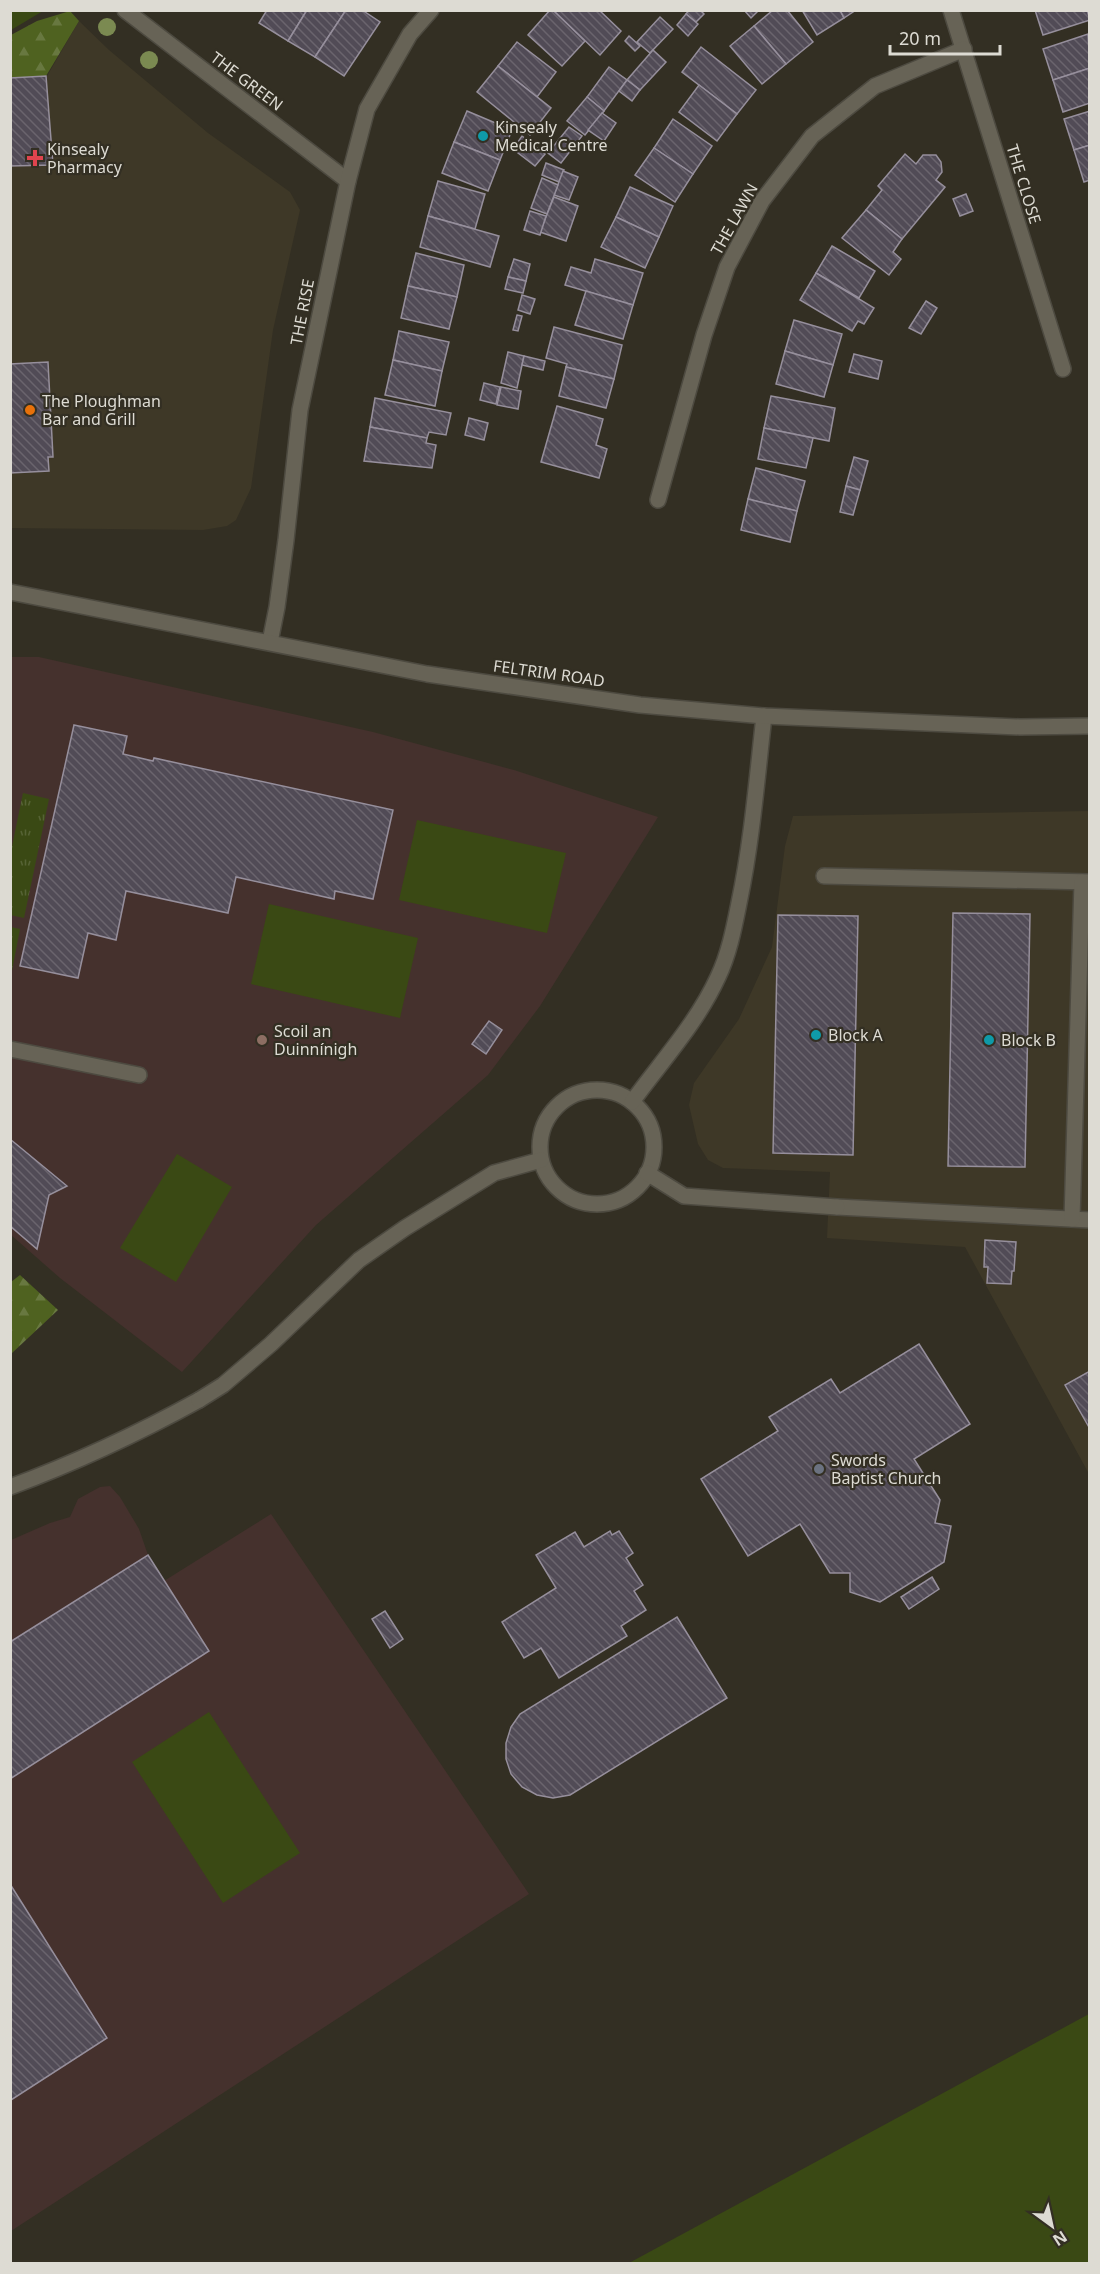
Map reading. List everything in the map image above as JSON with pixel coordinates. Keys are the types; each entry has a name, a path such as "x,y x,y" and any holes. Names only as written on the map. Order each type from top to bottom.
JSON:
{"street":[{"name":"THE GREEN","path":"124,10 348,181"},
{"name":"THE RISE","path":"270,642 283,563 300,410 348,181 367,109 410,34 431,10"},
{"name":"THE CLOSE","path":"951,10 1063,369"},
{"name":"THE LAWN","path":"658,500 704,334 727,267 762,201 812,136 875,86 963,49"},
{"name":"FELTRIM ROAD","path":"10,592 427,674 640,705 764,716 1020,728 1089,726"},
{"path":"632,1102 695,1017 718,978 728,949 747,860 764,716"},
{"path":"824,876 1086,882 1072,1219"},
{"path":"10,1049 139,1076"},
{"path":"599,1090 616,1093 632,1102 645,1116 652,1135 653,1155 647,1173 636,1188 621,1198 604,1203 586,1203 557,1188 547,1175 541,1160 539,1142 543,1125 553,1110 566,1099 582,1092 599,1090"},
{"path":"10,1487 45,1475 153,1425 199,1400 223,1384 271,1344 359,1260 405,1228 494,1173 541,1160"},
{"path":"647,1173 684,1196 837,1207 1089,1220"}],"shaded area":[{"path":"79,21 109,50 208,133 290,192 300,210 273,330 251,488 236,520 227,526 203,530 11,528 11,78 47,76"},
{"name":"Scoil an Duinnínigh","path":"11,657 39,657 373,732 514,770 658,817 540,1006 488,1075 316,1225 182,1372 60,1278 11,1235"},
{"path":"1089,811 1089,1474 965,1247 827,1238 830,1172 723,1168 708,1160 698,1144 689,1105 694,1083 739,1019 772,947 785,846 793,816"},
{"path":"110,1486 120,1497 139,1529 148,1555 164,1581 271,1514 529,1894 11,2231 11,1540 70,1517 78,1499 100,1487"}],"green space":[{"path":"11,10 43,10 43,11 11,30"},
{"path":"70,11 79,21 46,76 11,78 11,35 37,21"},
{"path":"23,793 49,799 24,918 10,915 11,851"},
{"path":"417,820 566,853 547,933 399,900"},
{"path":"269,904 418,938 400,1018 251,984"},
{"path":"10,927 20,929 11,976"},
{"path":"177,1154 232,1187 176,1282 120,1248"},
{"path":"20,1275 58,1310 11,1354 11,1282"},
{"path":"209,1712 300,1853 223,1903 132,1762"},
{"path":"1089,2014 1089,2263 629,2263"}],"building":[{"path":"267,10 307,10 288,41 259,23"},
{"path":"307,10 346,10 315,57 288,41"},
{"path":"346,10 362,10 380,22 344,76 315,57"},
{"path":"550,10 553,10 585,41 562,66 528,35"},
{"path":"553,10 599,10 621,31 600,55"},
{"path":"689,10 700,10 704,14 696,22 686,14"},
{"path":"744,10 759,10 751,18"},
{"path":"773,10 787,10 813,42 786,64 754,26"},
{"path":"802,10 840,10 844,18 817,35"},
{"path":"840,10 856,10 844,18"},
{"path":"1035,10 1087,10 1090,20 1043,35"},
{"path":"686,14 698,24 688,36 677,25"},
{"path":"660,17 673,29 650,53 637,42"},
{"path":"754,26 786,64 762,84 730,46"},
{"path":"1088,34 1090,68 1053,80 1043,49"},
{"path":"629,36 640,46 635,51 625,41"},
{"path":"517,42 556,72 537,97 498,66"},
{"path":"701,47 756,90 737,114 682,72"},
{"path":"653,50 666,62 640,90 627,80"},
{"path":"498,66 551,108 530,135 477,92"},
{"path":"609,67 627,80 604,111 587,97"},
{"path":"1090,68 1090,103 1063,112 1053,80"},
{"path":"46,76 53,165 10,166 10,78"},
{"path":"627,80 640,90 632,101 619,91"},
{"path":"699,85 737,114 717,141 679,112"},
{"path":"587,97 604,111 585,135 567,121"},
{"name":"Kinsealy Medical Centre","path":"467,111 512,130 500,160 454,142"},
{"path":"1090,111 1090,145 1074,150 1064,119"},
{"path":"602,113 616,123 604,141 588,130"},
{"path":"673,119 712,146 693,174 654,148"},
{"path":"569,127 582,136 561,163 548,153"},
{"path":"522,136 545,154 535,166 513,149"},
{"path":"454,142 500,160 488,191 442,173"},
{"path":"1090,145 1090,180 1084,182 1074,150"},
{"path":"654,148 693,174 675,202 635,175"},
{"path":"905,154 916,164 923,155 936,155 941,162 942,172 936,180 945,187 902,239 866,210 882,190 878,186"},
{"path":"546,163 564,170 559,182 542,175"},
{"path":"563,171 578,177 569,200 554,195"},
{"path":"542,178 558,185 547,214 531,208"},
{"path":"438,181 485,194 475,229 428,216"},
{"path":"630,187 673,206 659,237 616,217"},
{"path":"966,194 973,211 960,216 953,199"},
{"path":"554,197 578,206 566,241 540,232"},
{"path":"866,210 902,239 893,252 901,259 889,275 842,238"},
{"path":"530,211 546,216 540,235 524,230"},
{"path":"428,216 499,236 490,267 420,247"},
{"path":"616,217 659,237 645,268 601,247"},
{"path":"832,246 875,271 859,298 816,273"},
{"path":"416,253 464,265 457,297 408,286"},
{"path":"514,259 530,264 526,281 508,277"},
{"path":"595,259 643,273 633,305 565,285 571,267 591,273"},
{"path":"816,273 874,308 864,324 858,321 852,331 800,300"},
{"path":"508,277 526,281 523,293 505,289"},
{"path":"408,286 457,297 449,329 401,318"},
{"path":"586,291 633,305 623,339 575,325"},
{"path":"522,295 535,299 530,314 518,310"},
{"path":"926,301 937,308 921,334 909,328"},
{"path":"517,315 522,316 518,331 513,330"},
{"path":"794,320 842,334 833,365 785,351"},
{"path":"554,327 622,345 614,379 566,367 567,364 546,358"},
{"path":"399,331 449,342 442,371 393,360"},
{"path":"785,351 833,365 824,397 776,384"},
{"path":"508,352 524,356 517,388 501,383"},
{"path":"854,354 882,361 878,379 849,372"},
{"path":"524,356 545,361 543,370 522,365"},
{"path":"393,360 442,371 435,406 385,395"},
{"name":"The Ploughman Bar and Grill","path":"48,362 53,457 48,457 49,471 10,473 10,364"},
{"path":"566,367 614,379 606,408 559,396"},
{"path":"484,383 500,387 496,404 480,400"},
{"path":"501,387 521,391 518,409 497,405"},
{"path":"771,396 835,408 829,441 764,428"},
{"path":"375,398 451,413 446,435 429,432 427,438 370,427"},
{"path":"557,406 603,419 596,445 607,449 599,478 541,462"},
{"path":"469,418 488,423 484,440 465,435"},
{"path":"370,427 427,438 426,443 436,445 432,468 364,461"},
{"path":"764,428 813,438 806,468 758,459"},
{"path":"854,457 868,461 860,490 846,486"},
{"path":"756,468 805,481 797,511 748,499"},
{"path":"846,486 860,490 853,515 840,512"},
{"path":"748,499 797,511 790,542 741,530"},
{"path":"74,725 127,736 123,754 153,761 154,758 393,810 373,899 335,891 334,899 236,877 228,913 126,891 116,940 88,933 78,978 20,966"},
{"name":"Block B","path":"953,913 1030,914 1025,1167 948,1166"},
{"name":"Block A","path":"778,915 858,916 853,1155 773,1153"},
{"path":"489,1021 502,1030 486,1054 472,1044"},
{"path":"10,1139 67,1186 49,1195 37,1249 10,1226"},
{"path":"985,1240 1016,1242 1011,1284 987,1283 988,1267 984,1267"},
{"name":"Swords Baptist Church","path":"919,1344 970,1424 914,1459 940,1500 935,1523 951,1526 944,1562 880,1602 850,1592 850,1573 830,1573 800,1524 748,1556 701,1479 778,1431 769,1417 831,1379 840,1393"},
{"path":"1090,1371 1090,1429 1065,1385"},
{"path":"610,1531 612,1535 619,1531 633,1553 626,1558 643,1585 634,1591 646,1610 621,1626 627,1636 559,1678 541,1648 524,1658 502,1622 556,1588 536,1555 575,1532 584,1547"},
{"path":"148,1555 209,1651 10,1779 10,1642"},
{"path":"932,1577 939,1589 909,1609 901,1597"},
{"path":"385,1611 403,1639 390,1648 372,1619"},
{"path":"677,1617 727,1698 570,1795 553,1798 537,1795 522,1787 511,1774 506,1759 506,1743 511,1727 520,1714"},
{"path":"10,1884 107,2038 11,2100 10,2099"}],"place":[{"name":"Kinsealy Medical Centre","path":"483,136"},
{"name":"Kinsealy Pharmacy","path":"35,158"},
{"name":"The Ploughman Bar and Grill","path":"30,410"},
{"name":"Block A","path":"816,1035"},
{"name":"Scoil an Duinnínigh","path":"262,1040"},
{"name":"Block B","path":"989,1040"},
{"name":"Swords Baptist Church","path":"819,1469"}]}
